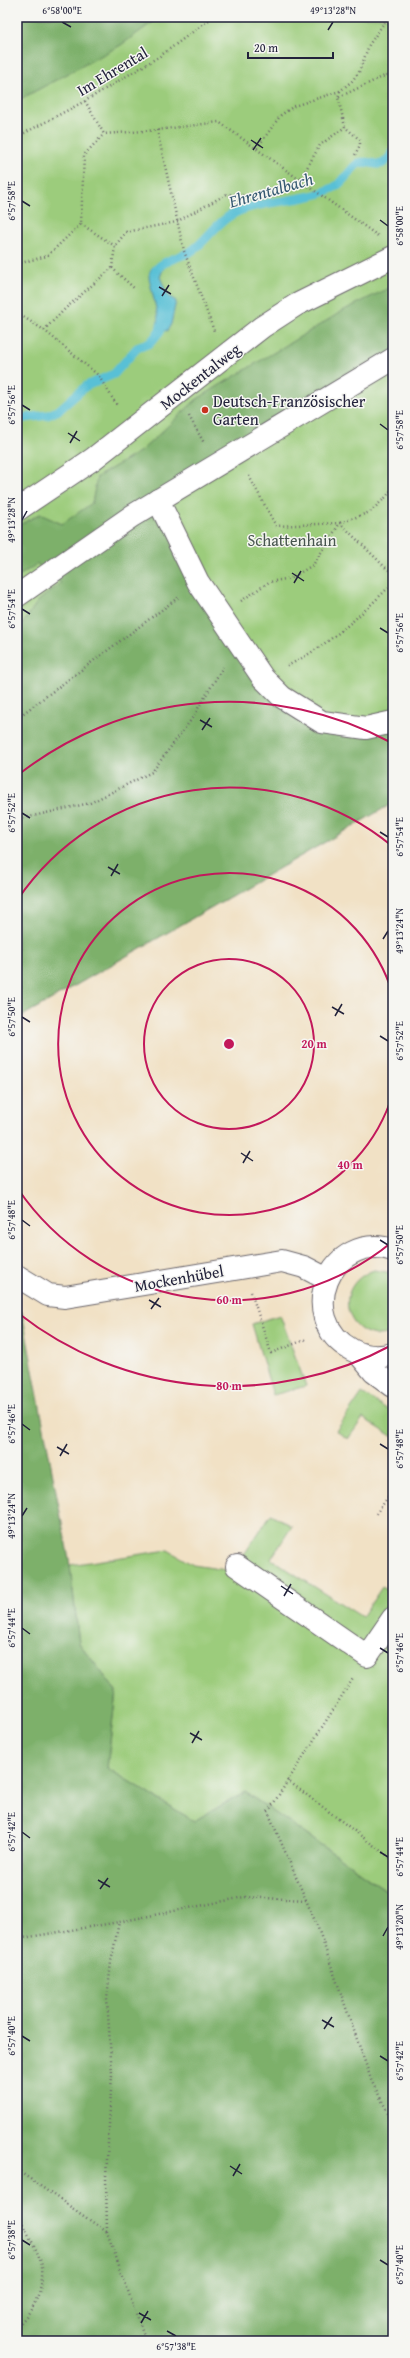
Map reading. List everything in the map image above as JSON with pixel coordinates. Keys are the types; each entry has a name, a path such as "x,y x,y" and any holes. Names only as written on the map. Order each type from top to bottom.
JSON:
{"street":[{"name":"Mockentalweg","path":"17,510 93,459 130,428 225,358 262,327 296,305 393,257"},
{"path":"17,596 132,516 393,359"},
{"path":"158,500 198,582 263,678 282,697 322,722 366,728 393,722"},
{"path":"393,1250 384,1247 367,1248 351,1254 337,1264 327,1279 322,1296 324,1314 330,1330 342,1345 359,1354 371,1357 393,1354"},
{"name":"Mockenhübel","path":"23,1281 48,1295 65,1297 282,1261 304,1267 327,1279"},
{"path":"359,1354 374,1372 393,1386"},
{"path":"237,1566 367,1656 393,1618"}],"path":[{"name":"Im Ehrental","path":"17,137 85,101 160,56 213,17"},
{"path":"355,155 360,145 360,140 346,127 338,97 340,91 359,72 369,45 388,17"},
{"path":"338,97 393,72"},
{"path":"256,148 281,115 294,106 340,91"},
{"path":"85,101 104,134"},
{"path":"17,264 47,256 81,224 84,155 104,134 157,130 219,122 380,238"},
{"path":"44,330 66,308 112,268 115,246 126,232 176,222 227,194 255,196 300,180 320,145 346,127"},
{"path":"157,130 176,222 184,251 225,358"},
{"path":"81,224 115,246"},
{"path":"112,268 135,289"},
{"path":"17,314 44,330 98,375 104,384"},
{"path":"186,411 200,436"},
{"path":"237,453 276,526 340,523 370,512 387,496 393,487"},
{"path":"340,523 393,573"},
{"path":"242,600 269,582 291,578 314,565 340,523"},
{"path":"17,718 198,582"},
{"path":"311,654 364,612 393,584"},
{"path":"17,822 20,819 90,803 152,772 191,720 222,668 244,650"},
{"path":"243,1268 272,1353 330,1330"},
{"path":"376,1514 393,1490"},
{"path":"367,1656 268,1812 318,1928 372,2082 393,2122"},
{"path":"287,1780 393,1860"},
{"path":"17,1939 172,1913 244,1897 306,1900"},
{"path":"119,1922 111,1962 107,1999 112,2074 106,2176 107,2232 146,2341"},
{"path":"17,2170 107,2232"},
{"path":"17,2213 42,2267 38,2298 23,2321 17,2326"}],"green space":[{"name":"Deutsch-Französischer Garten","path":"17,17 393,17 393,803 17,1019"},
{"path":"17,17 160,17 121,45 17,101"},
{"path":"393,286 393,359 159,500 263,678 322,722 393,722 393,803 17,1019 17,632 38,601 61,583 37,564 17,577 17,526 40,514 62,524 92,503 97,477 141,451 197,399 346,309"},
{"path":"374,1270 393,1273 393,1332 378,1335 365,1332 355,1324 349,1314 348,1302 351,1289 359,1278"},
{"path":"17,1308 22,1312 70,1565 79,1643 116,1691 107,1768 194,1821 245,1792 393,1895 393,2341 17,2341"},
{"path":"280,1315 306,1386 273,1395 252,1324"},
{"path":"362,1393 393,1413 393,1437 363,1418 348,1439 336,1431"},
{"path":"271,1514 292,1526 271,1559 362,1617 382,1587 393,1593 393,1895 245,1792 194,1821 107,1768 116,1691 79,1643 70,1565 168,1550 193,1565 233,1571"}],"water":[{"path":"160,262 164,267 160,277 168,296 176,301 171,324 167,331 157,328 158,317 149,278 152,268"}],"waterway":[{"name":"Ehrentalbach","path":"154,274 159,266 169,260 190,252 231,215 268,203 308,197 321,193 337,186 359,163 384,163 393,152"},
{"name":"Ehrentalbach","path":"17,419 48,415 59,410 86,386 114,374 137,348 150,343 160,331 163,318"}],"place":[{"name":"Deutsch-Französischer Garten","path":"205,410"}],"park label":[{"name":"Schattenhain","path":"292,540"}]}
